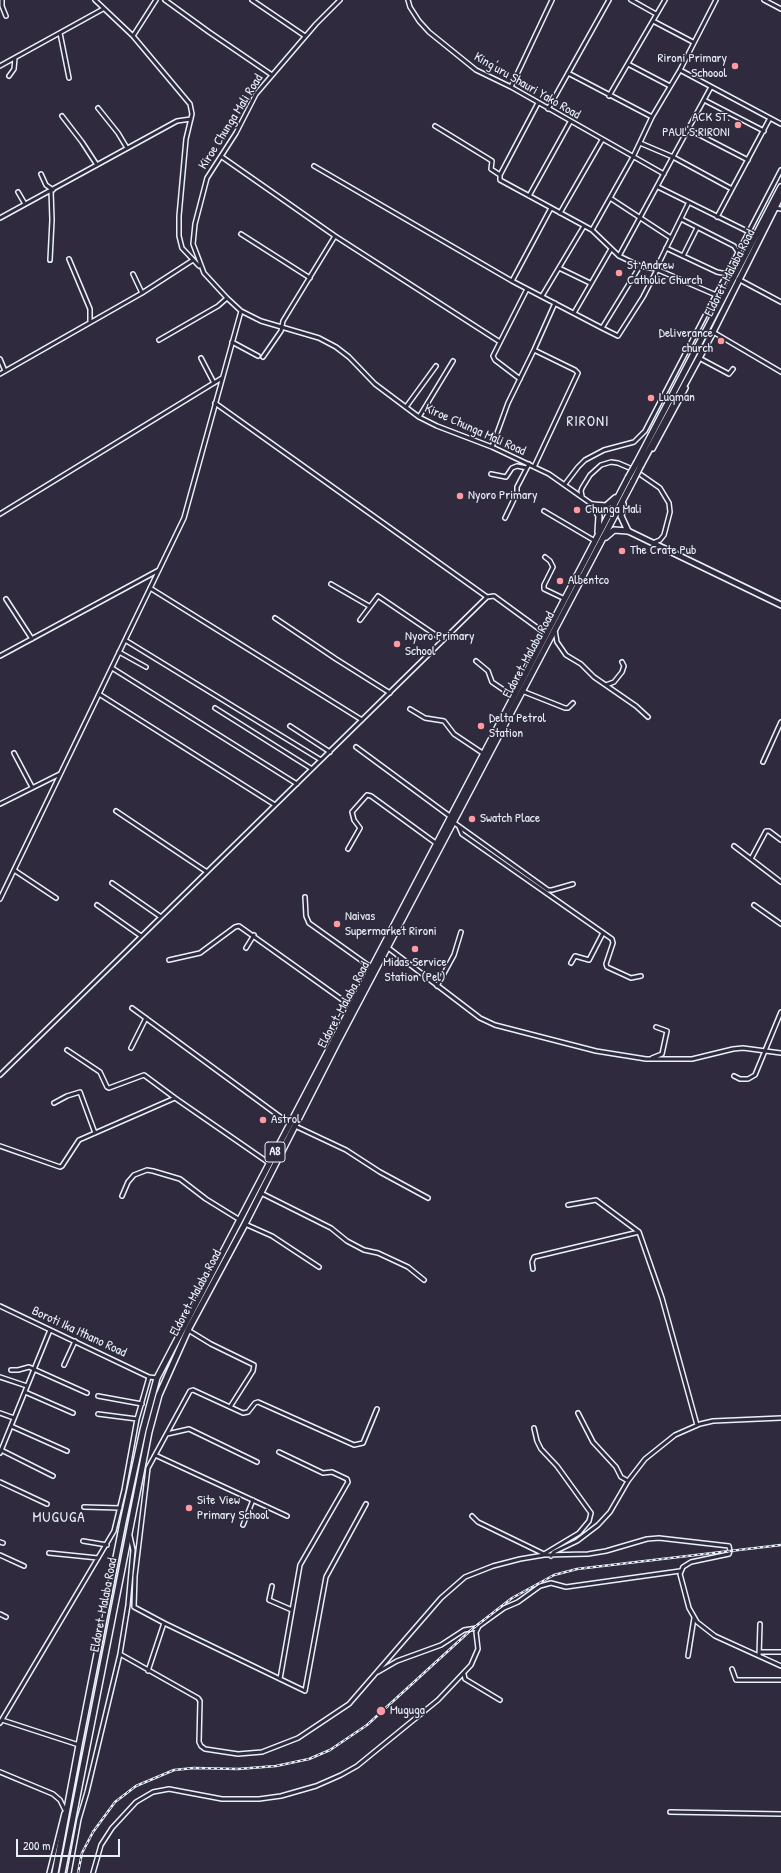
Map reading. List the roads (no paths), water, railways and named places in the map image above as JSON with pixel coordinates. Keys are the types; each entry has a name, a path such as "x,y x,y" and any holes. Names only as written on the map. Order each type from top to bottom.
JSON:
{"highway":[{"name":"Eldoret-Malaba Road","path":"55,1873 123,1522 143,1430 157,1378 269,1163 292,1125 387,947 484,754 596,540 631,480 781,187"},
{"name":"Eldoret-Malaba Road","path":"639,463 714,333 738,278 781,196"},
{"name":"Eldoret-Malaba Road","path":"62,1873 153,1413 168,1374 188,1330 261,1193 292,1125 352,1006 437,844 452,820 522,691 596,550 625,490"},
{"path":"596,540 600,521 593,505 603,506 610,504 625,490"},
{"path":"625,490 621,516 628,531"},
{"path":"596,550 610,532 618,529 628,531"}],"main road":[{"path":"628,531 781,605"}],"street":[{"path":"2,0 6,16"},
{"path":"95,0 133,36 190,104 192,114 186,139 179,216 179,236 182,248 202,269"},
{"path":"133,36 156,0"},
{"path":"165,0 272,75"},
{"path":"252,0 305,36"},
{"name":"Kiroe Chunga Mali Road","path":"340,0 305,36 256,94 222,157 207,178 195,224 193,244 202,269 209,280 241,311 261,321 319,338 336,347 350,357 376,384 406,408 419,416 437,426 492,447 528,466 534,466 565,484 593,505"},
{"name":"King'uru Shauri Yako Road","path":"408,0 410,7 419,21 429,32 476,70 511,87 570,122 664,174"},
{"path":"511,87 552,0"},
{"path":"548,109 609,0"},
{"path":"631,0 656,14"},
{"path":"609,96 665,0"},
{"path":"592,230 633,157 652,117 680,70 693,42 716,0"},
{"path":"764,0 781,9"},
{"path":"0,66 103,9"},
{"path":"653,21 693,42"},
{"path":"60,33 69,78"},
{"path":"9,76 14,69 15,58"},
{"path":"628,64 670,86"},
{"path":"680,70 781,124"},
{"path":"568,73 609,96 652,117"},
{"path":"619,256 658,188 711,87"},
{"path":"704,100 764,131"},
{"path":"538,103 500,175 500,180 592,230 619,256 640,266 657,270 716,295"},
{"path":"98,108 118,133 127,148"},
{"path":"62,116 97,165"},
{"path":"717,217 770,118"},
{"path":"0,218 177,121 191,119"},
{"path":"529,196 570,122"},
{"path":"435,126 490,159 492,161 491,169 500,175"},
{"path":"688,129 748,160"},
{"path":"560,213 602,140"},
{"path":"640,143 673,157 732,189"},
{"path":"222,157 336,236 500,342"},
{"path":"314,166 512,281 618,336 643,297 688,204"},
{"path":"565,484 585,460 604,450 634,442 640,437 781,170"},
{"path":"41,174 46,185 52,190"},
{"path":"658,188 688,204 749,232"},
{"path":"50,260 52,190"},
{"path":"18,192 26,204"},
{"path":"610,198 671,238"},
{"path":"512,281 551,208"},
{"path":"775,208 781,210"},
{"path":"681,220 734,246 738,252"},
{"path":"542,296 584,226"},
{"path":"683,256 697,228"},
{"path":"241,234 310,278"},
{"path":"263,357 281,331 283,320 336,236"},
{"path":"666,248 717,272 727,274"},
{"path":"574,313 611,249"},
{"path":"69,259 88,304 90,322"},
{"path":"0,374 142,293 193,260"},
{"path":"602,328 640,266"},
{"path":"559,268 590,283"},
{"path":"133,274 142,293"},
{"path":"738,278 781,302"},
{"path":"520,379 493,358 494,353 527,288"},
{"path":"159,340 218,306 227,298"},
{"path":"492,447 508,403 534,350 554,303"},
{"path":"0,899 159,570 187,508 241,311"},
{"path":"652,449 714,333 781,372"},
{"path":"232,342 258,356"},
{"path":"534,350 575,370 578,373 534,466"},
{"path":"201,358 214,383"},
{"path":"0,359 5,371"},
{"path":"701,359 728,374 733,369"},
{"path":"419,416 453,362"},
{"path":"406,408 436,366"},
{"path":"0,514 222,378"},
{"path":"215,403 487,597"},
{"path":"582,496 581,491 590,476 597,468 605,464 618,463 650,479 663,491 668,500 670,512 664,534 660,540 653,543"},
{"path":"491,474 506,477 512,468 516,466 528,466 517,487 517,493 505,518"},
{"path":"544,511 596,540"},
{"path":"545,556 550,560 553,567 544,585 544,589 565,599"},
{"path":"0,656 159,570"},
{"path":"331,584 369,606"},
{"path":"150,588 362,720"},
{"path":"360,620 378,596 443,640"},
{"path":"0,1075 487,597 494,596 547,634"},
{"path":"6,599 32,639"},
{"path":"275,618 336,659 390,692"},
{"path":"555,628 557,642 566,655 581,664 590,673 636,706 648,718"},
{"path":"125,640 321,760"},
{"path":"119,652 146,667"},
{"path":"476,661 488,671 492,682 514,697"},
{"path":"606,685 614,682 622,672 622,662"},
{"path":"112,668 297,784"},
{"path":"522,691 566,708 573,703"},
{"path":"99,694 275,805"},
{"path":"215,708 312,769"},
{"path":"410,709 425,718 444,721 454,734 484,754"},
{"path":"763,762 781,722"},
{"path":"290,726 330,752"},
{"path":"356,747 452,820 459,827 548,890 573,884"},
{"path":"14,752 32,787"},
{"path":"0,804 60,774"},
{"path":"348,849 360,828 354,820 352,812 367,795 371,796 437,844"},
{"path":"116,811 207,872"},
{"path":"459,827 462,834 603,933 613,942 607,960 607,967 632,978 641,976"},
{"path":"751,859 766,831 781,840"},
{"path":"734,846 781,882"},
{"path":"14,870 56,898"},
{"path":"112,883 161,917"},
{"path":"305,897 306,916 309,923 372,968"},
{"path":"97,904 141,936"},
{"path":"754,905 781,924"},
{"path":"169,960 200,953 238,926 241,926 352,1006"},
{"path":"437,986 454,955 461,932"},
{"path":"571,963 575,956 589,960 603,933"},
{"path":"246,948 254,935"},
{"path":"387,947 480,1018 495,1025 596,1051 620,1056 650,1059 692,1059 734,1049 781,1053"},
{"path":"132,1008 292,1125 346,1150 374,1168 428,1198"},
{"path":"734,1076 740,1079 752,1078 758,1071 764,1051 781,1012"},
{"path":"132,1048 146,1018"},
{"path":"650,1059 662,1054 667,1031 656,1027"},
{"path":"67,1050 100,1072 109,1088 144,1075 269,1163"},
{"path":"54,1103 67,1096 80,1092 95,1133"},
{"path":"0,1146 60,1167 63,1165 77,1142 175,1098"},
{"path":"122,1196 128,1182 134,1175 147,1170 153,1171 180,1179 206,1200 240,1220"},
{"path":"261,1193 331,1228 347,1241 364,1250 378,1253 408,1268 424,1280"},
{"path":"568,1205 596,1200 638,1232 662,1298 697,1425"},
{"path":"245,1224 272,1236 319,1267"},
{"path":"533,1268 532,1262 534,1258 638,1232"},
{"name":"Boroti Ika Ithano Road","path":"0,1306 149,1377 157,1378"},
{"path":"50,1330 0,1452 53,1476"},
{"path":"188,1330 211,1344 254,1365 253,1371 230,1407"},
{"path":"64,1365 75,1341"},
{"path":"11,1370 29,1367 87,1393"},
{"path":"0,1376 27,1386"},
{"path":"79,1745 1,1722 114,1531 120,1508 137,1419 149,1377"},
{"path":"366,1504 326,1577 306,1690 164,1623 136,1608 134,1605 135,1576 148,1468 192,1390 245,1413 258,1402 354,1445 363,1443 377,1409"},
{"path":"25,1392 72,1413"},
{"path":"98,1396 142,1404"},
{"path":"0,1413 14,1418"},
{"path":"578,1413 593,1442 616,1467 621,1477 628,1481"},
{"path":"98,1414 137,1419"},
{"path":"551,1556 554,1552 577,1541 598,1525 610,1512 628,1481 652,1451 675,1435 697,1425 726,1420 781,1418"},
{"path":"11,1426 67,1451"},
{"path":"120,1654 198,1698 200,1701 199,1742 205,1749 238,1754 270,1750 307,1733 349,1704 442,1598 459,1581 493,1566 544,1555 579,1533 589,1521 591,1513 561,1471 541,1449 537,1441 534,1428"},
{"path":"167,1434 190,1430 257,1462"},
{"path":"279,1452 322,1472 332,1472 347,1479 348,1482 300,1565 280,1679"},
{"path":"155,1455 287,1516"},
{"path":"0,1482 47,1504"},
{"path":"243,1525 253,1500"},
{"path":"84,1507 120,1508"},
{"path":"376,1673 402,1658 441,1645 464,1630 477,1628 504,1608 518,1602 540,1586 547,1583 566,1587 680,1571 685,1565 691,1562 729,1554 730,1552 729,1546 651,1538 606,1551 572,1556 551,1556 544,1555 478,1522 472,1516"},
{"path":"69,1873 79,1819 87,1792 120,1654 128,1605 133,1550 129,1534"},
{"path":"83,1541 107,1545"},
{"path":"49,1553 98,1558"},
{"path":"0,1556 24,1566"},
{"path":"680,1571 684,1594 694,1618 715,1636 759,1654 781,1666"},
{"path":"272,1586 269,1600 292,1610"},
{"path":"0,1614 6,1617"},
{"path":"688,1656 694,1618"},
{"path":"148,1671 164,1623"},
{"path":"759,1654 760,1624"},
{"path":"93,1873 101,1845 112,1828 136,1802 153,1792 169,1789 216,1799 260,1799 281,1796 316,1786 342,1775 366,1760 443,1695 465,1672 474,1661 477,1653 477,1628"},
{"path":"759,1654 781,1652"},
{"path":"732,1669 736,1680 781,1680"},
{"path":"465,1672 465,1679 500,1700"},
{"path":"0,1772 53,1794 60,1800 65,1810"},
{"path":"50,1873 57,1835 71,1791"},
{"path":"670,1812 781,1814"}],"railway":[{"path":"78,1873 82,1853 93,1832 115,1802 136,1786 174,1770 194,1768 238,1769 276,1766 309,1759 330,1750 367,1725 471,1630 512,1598 554,1575 577,1569 781,1545"}],"place":[{"name":"Rironi Primary Schoool","path":"735,66"},
{"name":"ACK ST. PAUL'S RIRONI","path":"738,125"},
{"name":"St Andrew Catholic Church","path":"619,273"},
{"name":"Deliverance church","path":"721,341"},
{"name":"Luqman","path":"651,398"},
{"name":"Nyoro Primary","path":"460,496"},
{"name":"Chunga Mali","path":"577,510"},
{"name":"The Crate Pub","path":"622,551"},
{"name":"Albentco","path":"560,581"},
{"name":"Nyoro Primary School","path":"397,644"},
{"name":"Delta Petrol Station","path":"481,726"},
{"name":"Swatch Place","path":"472,819"},
{"name":"Naivas Supermarket Rironi","path":"337,924"},
{"name":"Midas Service Station (Pel)","path":"415,949"},
{"name":"Astrol","path":"263,1120"},
{"name":"Site View Primary School","path":"189,1508"},
{"name":"Muguga","path":"381,1711"}],"district":[{"name":"RIRONI","path":"588,422"},
{"name":"MUGUGA","path":"59,1518"}]}
